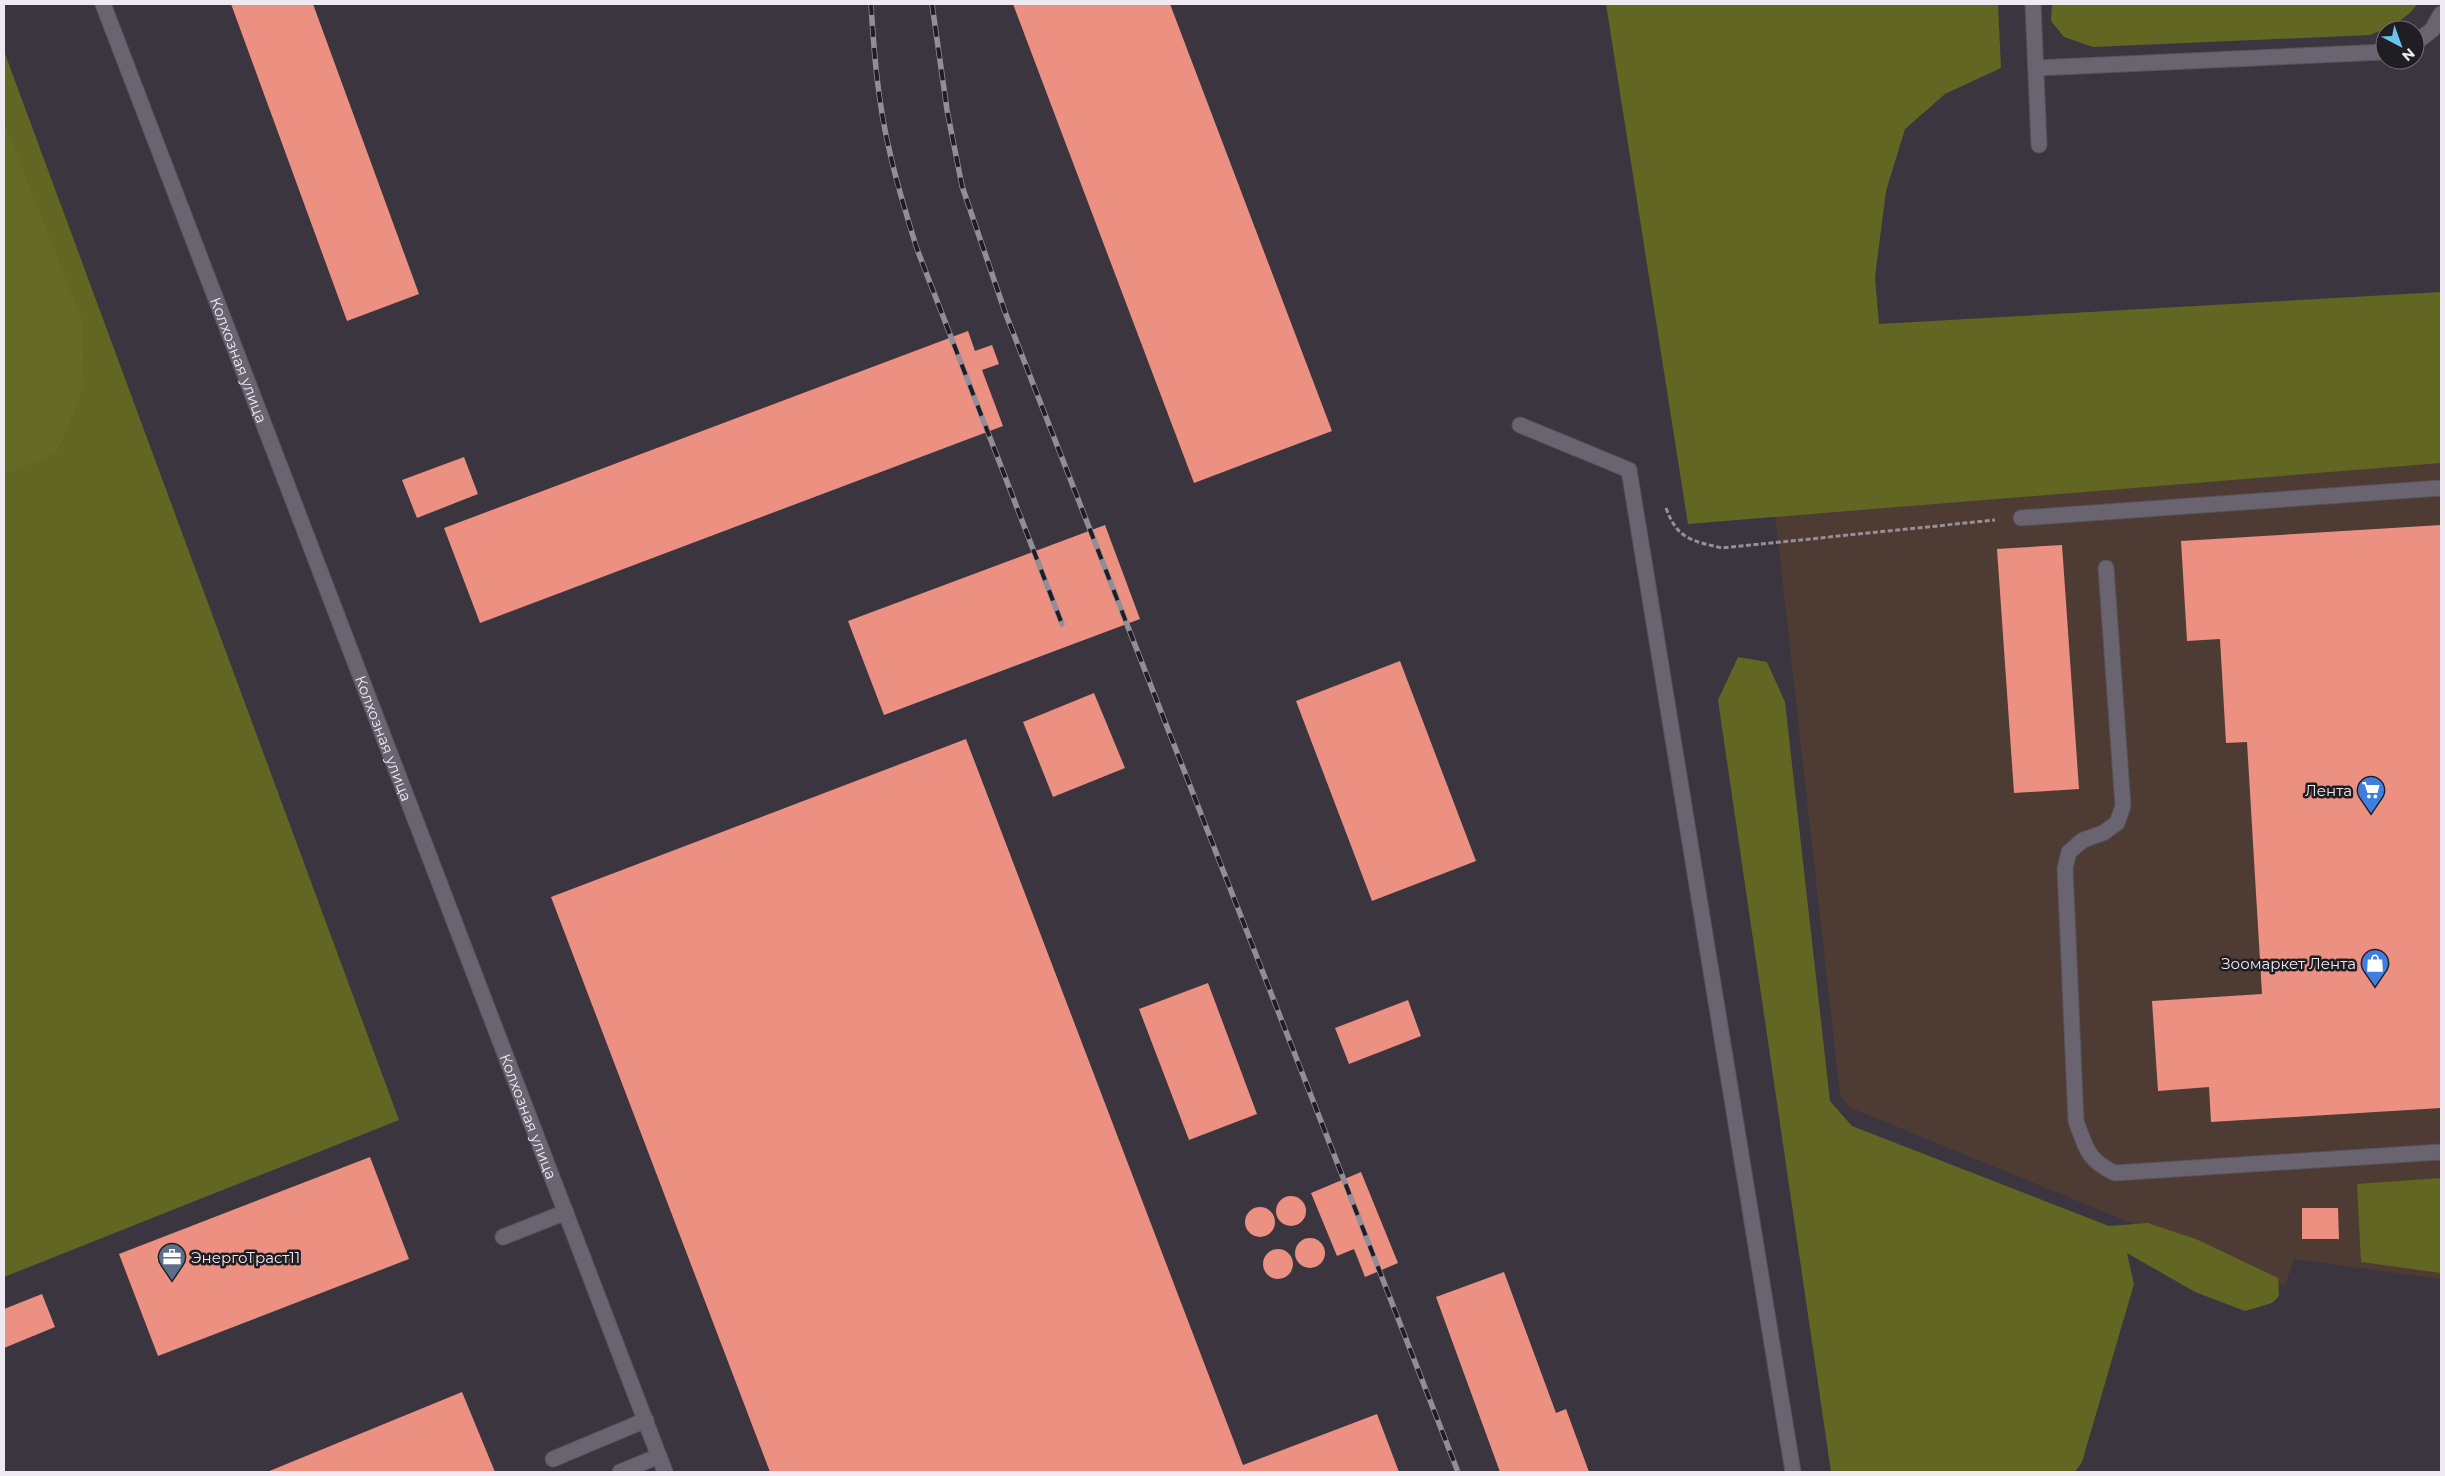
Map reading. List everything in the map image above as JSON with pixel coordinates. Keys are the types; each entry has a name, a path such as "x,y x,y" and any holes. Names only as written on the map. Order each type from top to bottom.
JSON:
{"street":[{"name":"Колхозная улица","path":"103,4 665,1472"},
{"path":"2033,4 2039,145"},
{"path":"2425,35 2432,30 2441,14"},
{"path":"2036,68 2375,52"},
{"path":"1520,425 1630,470 1793,1472"},
{"path":"2021,518 2441,488"},
{"path":"2106,568 2124,806 2117,822 2103,833 2083,840 2070,852 2065,868 2076,1121 2086,1146 2097,1165 2115,1173 2441,1152"},
{"path":"503,1237 566,1212"},
{"path":"553,1459 646,1420"},
{"path":"620,1472 659,1456"}],"path":[{"path":"1663,500 1672,526 1689,540 1722,548 2021,518"}],"shaded area":[{"path":"2441,346 2441,1279 2294,1259 2285,1286 1851,1108 1840,1095 1763,408"}],"green space":[{"path":"1606,4 1998,4 2001,68 1945,94 1905,129 1886,191 1875,277 1879,324 2441,292 2441,463 1688,524"},
{"path":"2052,4 2417,4 2408,15 2400,20 2375,20 2375,33 2370,35 2093,47 2064,37 2051,21"},
{"path":"4,51 399,1120 4,1277"},
{"path":"4,123 82,319 84,387 57,452 4,475"},
{"path":"1738,657 1767,662 1785,702 1830,1101 1852,1126 2109,1226 2148,1223 2196,1239 2278,1278 2279,1296 2272,1303 2245,1311 2195,1292 2127,1253 2134,1284 2082,1462 2075,1472 1831,1472 1718,700"},
{"path":"2441,1178 2441,1273 2361,1262 2357,1184"}],"building":[{"path":"231,4 313,4 419,294 347,321"},
{"path":"1013,4 1170,4 1332,431 1194,483"},
{"path":"968,331 975,351 992,345 999,364 982,370 1003,426 480,623 444,528"},
{"path":"464,457 478,494 417,518 402,480"},
{"path":"1105,525 1140,619 884,715 848,621"},
{"path":"2441,525 2441,1108 2211,1122 2209,1087 2158,1091 2152,1001 2262,994 2247,742 2226,743 2220,639 2187,641 2181,541"},
{"path":"2062,545 2079,789 2014,793 1997,549"},
{"path":"1400,661 1476,861 1372,901 1296,701"},
{"path":"1094,693 1125,768 1053,797 1023,722"},
{"path":"966,739 1243,1465 1377,1414 1399,1472 770,1472 551,897"},
{"path":"1208,983 1257,1114 1189,1140 1139,1009"},
{"path":"1408,1000 1421,1036 1349,1064 1335,1028"},
{"path":"370,1157 409,1259 158,1356 119,1254"},
{"path":"1361,1172 1398,1263 1365,1277 1354,1249 1337,1256 1311,1193"},
{"path":"1291,1196 1302,1200 1306,1211 1302,1222 1291,1226 1280,1222 1276,1211 1280,1200"},
{"path":"1260,1207 1271,1211 1275,1222 1271,1233 1260,1237 1249,1233 1245,1222 1249,1211"},
{"path":"2302,1208 2338,1208 2339,1239 2302,1239"},
{"path":"1310,1238 1321,1242 1325,1253 1321,1264 1310,1268 1299,1264 1295,1253 1299,1242"},
{"path":"1278,1249 1289,1253 1293,1264 1289,1275 1278,1279 1267,1275 1263,1264 1267,1253"},
{"path":"1504,1272 1556,1413 1566,1409 1589,1472 1500,1472 1436,1297"},
{"path":"42,1294 55,1327 4,1348 4,1309"},
{"path":"462,1392 495,1472 267,1472"}],"railway":[{"path":"871,4 882,116 899,189 917,249 1062,624"},
{"path":"932,4 947,110 962,186 1005,312 1458,1472"}],"place":[{"name":"Лента","path":"2371,814"},
{"name":"Зоомаркет Лента","path":"2375,987"},
{"name":"ЭнергоТраст11","path":"172,1281"}]}
